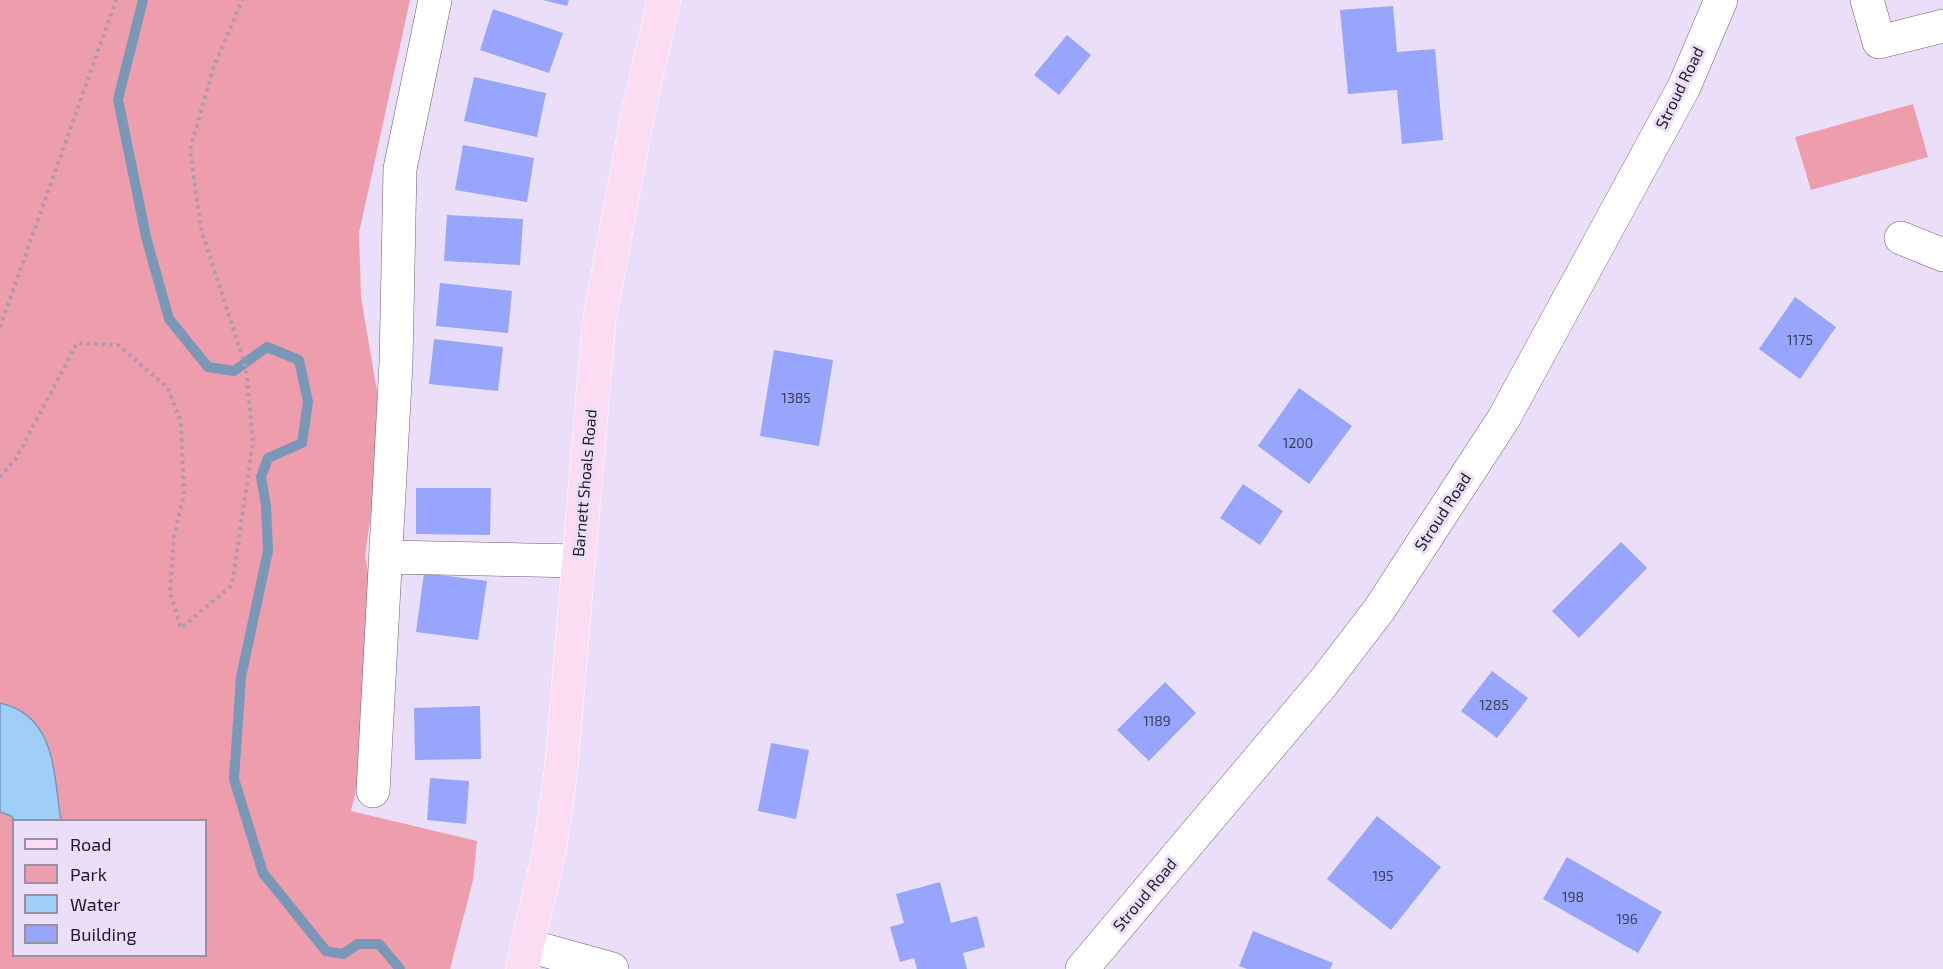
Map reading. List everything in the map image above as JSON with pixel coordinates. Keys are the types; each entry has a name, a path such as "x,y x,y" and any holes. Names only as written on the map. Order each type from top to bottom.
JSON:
{"main road":[{"name":"Barnett Shoals Road","path":"525,957 550,848 561,770 599,322 626,170 664,0"}],"street":[{"path":"373,791 396,363 400,169 435,0"},
{"name":"Stroud Road","path":"1082,969 1323,683 1379,610 1504,418 1684,87 1721,0"},
{"path":"1867,0 1879,42 1943,26"},
{"path":"1901,238 1943,255"},
{"path":"387,557 578,561"},
{"path":"525,957 612,969"}],"path":[{"path":"0,327 116,0"},
{"path":"0,477 17,457 77,343 118,345 168,388 181,422 184,494 174,536 170,593 181,628 232,585 253,442 246,368 201,229 190,150 213,69 242,0"}],"green space":[{"path":"0,0 410,0 359,233 361,297 383,427 365,556 373,598 367,742 351,811 477,841 473,880 450,969 0,969"},
{"path":"1913,104 1928,157 1811,190 1795,137"}],"water":[{"path":"0,703 19,710 32,720 42,734 53,766 61,819 13,819 0,812"}],"building":[{"path":"543,0 569,0 567,6"},
{"path":"1393,6 1397,52 1435,49 1443,140 1402,144 1397,90 1348,94 1340,10"},
{"path":"493,9 563,33 549,73 480,50"},
{"path":"1067,35 1091,55 1059,95 1034,75"},
{"path":"474,77 546,93 537,137 464,121"},
{"path":"463,145 534,158 527,202 455,190"},
{"path":"447,215 523,219 520,265 444,261"},
{"path":"440,283 512,291 508,333 436,326"},
{"path":"1795,297 1836,327 1800,379 1759,349"},
{"path":"434,339 503,347 498,391 429,384"},
{"path":"774,350 833,360 819,446 760,436"},
{"path":"1299,388 1352,426 1309,484 1258,446"},
{"path":"1243,484 1283,511 1260,545 1220,518"},
{"path":"416,488 491,488 490,535 416,534"},
{"path":"1621,542 1647,568 1579,638 1552,611"},
{"path":"424,573 487,581 478,640 416,632"},
{"path":"1492,671 1528,698 1497,738 1461,711"},
{"path":"1165,682 1196,713 1149,761 1117,730"},
{"path":"480,706 481,759 415,760 414,708"},
{"path":"771,743 809,750 796,819 758,811"},
{"path":"430,778 469,781 466,824 427,820"},
{"path":"1377,816 1441,867 1391,930 1327,879"},
{"path":"1567,857 1662,912 1638,953 1543,899"},
{"path":"940,882 951,923 977,916 985,947 963,953 967,969 917,969 914,958 900,962 890,927 904,923 896,894"},
{"path":"1253,931 1333,963 1330,969 1247,969 1239,966"}],"waterway":[{"path":"143,0 118,99 146,237 169,319 208,367 234,371 267,347 299,360 308,402 302,443 268,458 261,477 266,506 268,551 241,677 234,779 263,873 326,951 343,954 358,944 379,944 400,969"}]}
